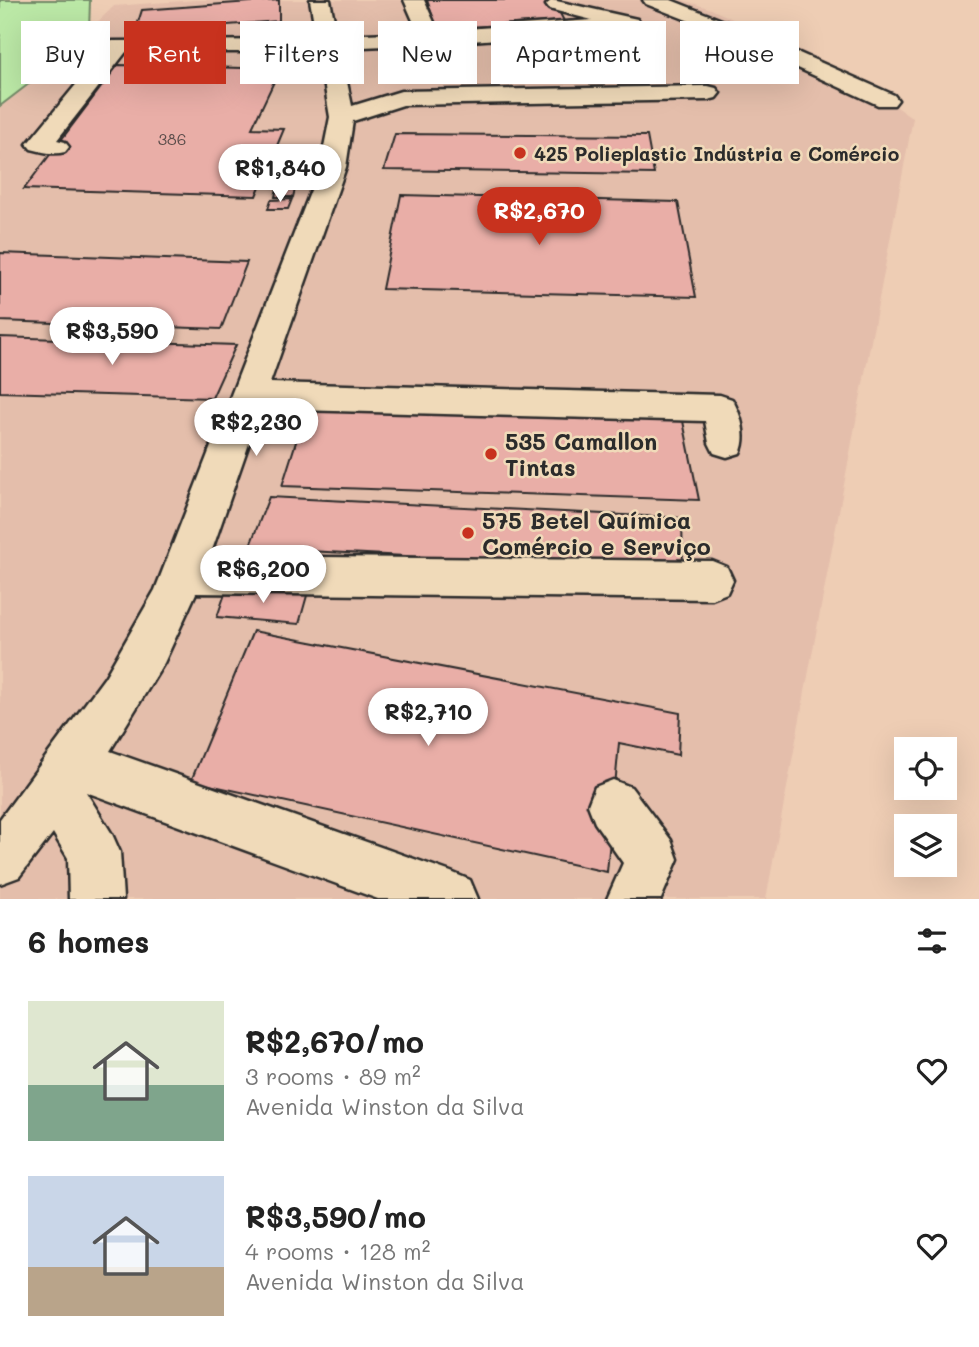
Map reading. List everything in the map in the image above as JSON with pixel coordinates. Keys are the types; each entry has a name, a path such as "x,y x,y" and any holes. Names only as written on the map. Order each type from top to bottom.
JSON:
{"street":[{"path":"414,0 423,21"},
{"path":"653,0 740,34 886,100"},
{"path":"477,35 630,23 556,5"},
{"path":"56,147 40,144 120,46 240,37"},
{"path":"0,859 25,830 129,685 173,598 334,167 342,117 335,84"},
{"path":"342,117 401,98 708,93"},
{"path":"248,396 720,408 727,443"},
{"path":"183,574 712,580"},
{"path":"64,776 94,852 96,899"},
{"path":"64,776 451,899"},
{"path":"613,805 652,859 634,899"}],"shaded area":[{"path":"196,0 683,0 737,21 680,21 680,84 799,84 799,50 843,70 913,118 766,899 0,899 0,106 29,84 110,84 110,21 99,21 114,6"}],"green space":[{"path":"0,0 90,0 89,21 21,21 21,84 29,84 0,106"}],"building":[{"path":"279,0 279,21 240,21 240,24 226,25 226,21 138,21 142,10"},
{"path":"427,0 553,0 564,21 491,21 491,26 477,26 477,21 434,21"},
{"path":"118,65 124,65 124,84 226,84 226,68 240,68 240,84 273,84 252,128 284,129 256,196 24,189 104,84 110,84 110,76"},
{"name":"425 Polieplastic Indústria e Comércio","path":"395,134 647,136 654,174 384,170"},
{"path":"277,188 295,189 293,197 275,197"},
{"path":"401,195 678,202 696,297 382,289"},
{"path":"292,199 288,209 268,209 271,200"},
{"path":"0,253 247,262 221,329 0,321"},
{"path":"0,337 236,345 212,398 0,392"},
{"name":"535 Camallon Tintas","path":"308,404 683,421 699,500 282,486"},
{"name":"575 Betel Química Comércio e Serviço","path":"269,497 682,518 683,570 249,548"},
{"path":"228,585 308,592 299,624 217,617"},
{"path":"253,631 680,713 678,755 619,743 607,872 191,781"}],"place":[{"name":"425 Polieplastic Indústria e Comércio","path":"520,153"},
{"name":"535 Camallon Tintas","path":"491,454"},
{"name":"575 Betel Química Comércio e Serviço","path":"468,533"}]}
